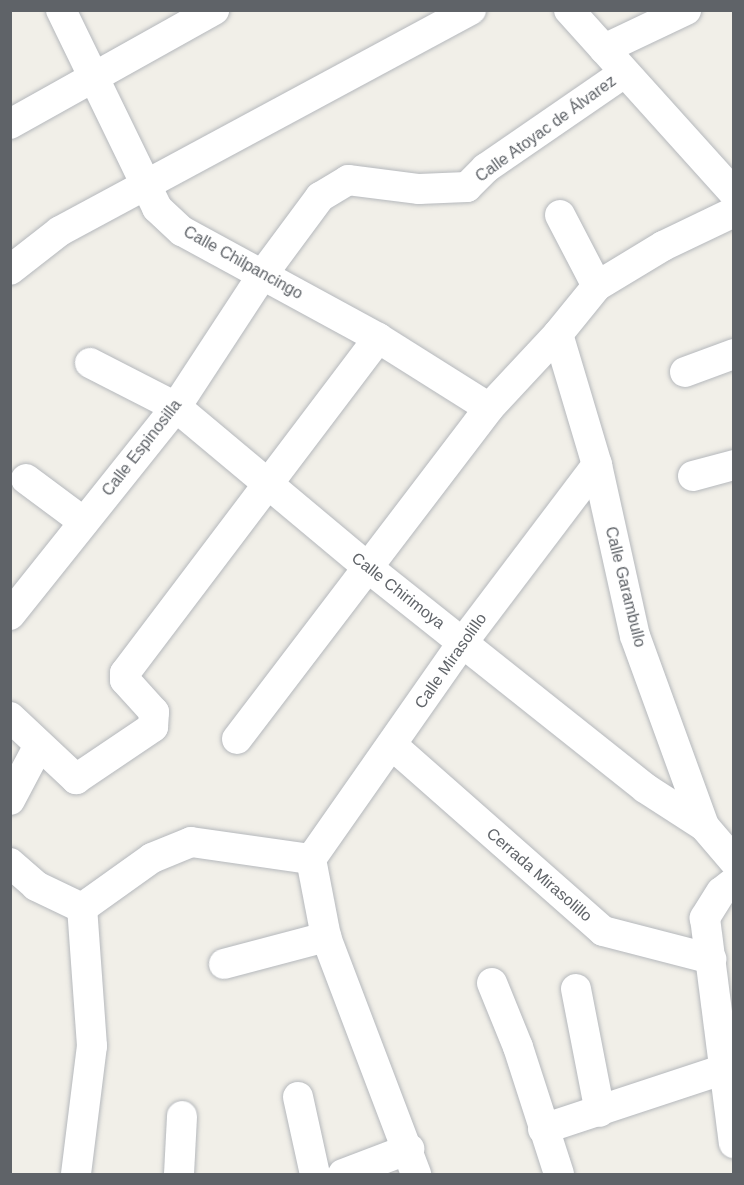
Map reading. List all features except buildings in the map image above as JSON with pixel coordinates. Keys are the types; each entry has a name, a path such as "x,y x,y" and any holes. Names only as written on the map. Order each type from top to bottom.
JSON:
{"street":[{"name":"Calle Chilpancingo","path":"61,10 143,184 157,208 182,231 378,338 489,408"},
{"path":"10,124 214,10"},
{"path":"10,270 60,231 143,184 471,10"},
{"path":"569,10 623,74 723,167 734,193"},
{"path":"604,49 686,10"},
{"name":"Calle Atoyac de Álvarez","path":"263,274 320,197 348,180 419,189 467,187 486,168 623,74"},
{"path":"237,739 366,566 489,408 558,334 597,286 663,246 734,212"},
{"path":"560,215 597,286"},
{"name":"Calle Espinosilla","path":"10,615 176,407 263,274"},
{"name":"Calle Garambullo","path":"558,334 597,465 634,636 704,826 734,861"},
{"path":"10,717 76,779 153,727 154,712 124,677 378,338"},
{"path":"685,372 734,354"},
{"name":"Calle Chirimoya","path":"90,363 176,407 366,566 645,788 704,826"},
{"name":"Calle Mirasolillo","path":"310,859 463,642 597,465"},
{"path":"693,476 734,465"},
{"path":"26,479 84,522"},
{"path":"10,800 39,745"},
{"name":"Cerrada Mirasolillo","path":"392,745 603,931 711,959"},
{"path":"82,908 152,858 191,842 310,859 326,937 413,1162 343,1174"},
{"path":"10,863 36,886 82,908"},
{"path":"734,882 721,892 705,918 729,1067 734,1143"},
{"path":"76,1174 92,1046 82,908"},
{"path":"224,964 326,937"},
{"path":"492,983 518,1047 559,1174"},
{"path":"576,989 600,1112"},
{"path":"543,1129 600,1112 729,1067"},
{"path":"298,1097 315,1174"},
{"path":"179,1174 182,1116"}]}
